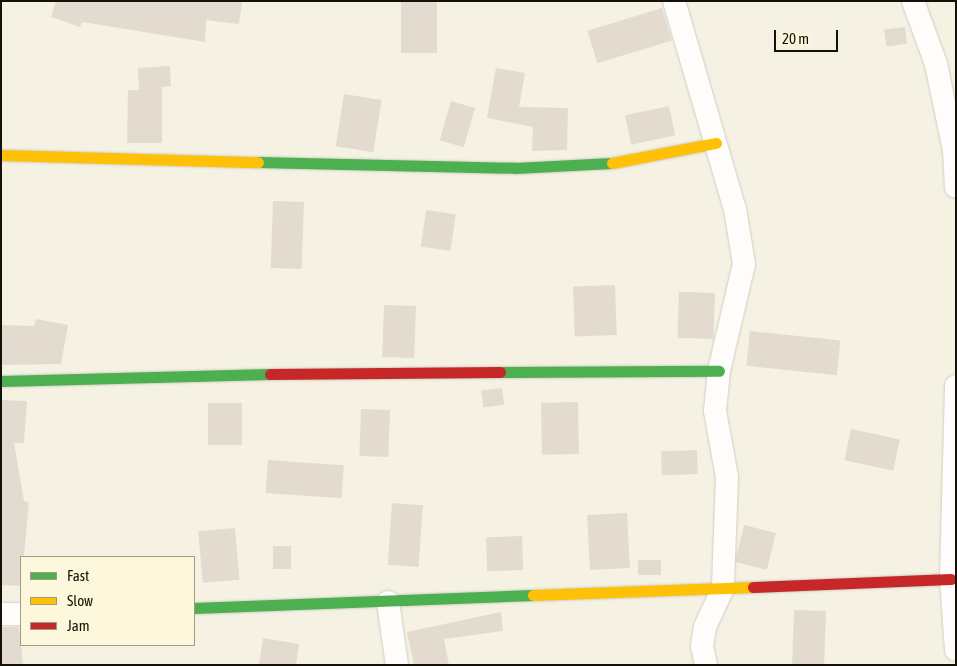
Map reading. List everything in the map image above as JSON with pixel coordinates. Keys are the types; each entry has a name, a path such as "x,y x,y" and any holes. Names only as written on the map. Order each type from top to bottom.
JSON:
{"street":[{"path":"674,1 735,209 744,264 719,371 715,411 727,477 723,588 705,627 702,646 706,665"},
{"path":"913,1 936,64 954,150 956,188"},
{"path":"1,155 515,168 615,163 716,143"},
{"path":"1,381 309,373 719,371"},
{"path":"956,386 952,578 956,650"},
{"path":"195,608 388,602 952,578"},
{"path":"388,602 397,665"},
{"path":"1,614 20,614"}],"building":[{"path":"56,1 242,1 239,24 206,20 205,42 82,22 80,27 51,17"},
{"path":"401,1 437,1 437,53 401,53"},
{"path":"662,8 672,41 597,63 587,31"},
{"path":"905,27 907,44 886,46 884,30"},
{"path":"170,66 171,86 162,87 162,143 127,143 128,90 139,90 138,68"},
{"path":"496,68 525,73 519,107 568,108 567,150 532,151 533,127 487,118"},
{"path":"344,94 382,100 373,152 336,146"},
{"path":"451,101 475,108 464,147 440,140"},
{"path":"669,106 675,135 631,145 625,115"},
{"path":"273,201 304,202 302,269 271,268"},
{"path":"426,210 456,214 451,251 421,247"},
{"path":"615,285 617,335 575,336 573,286"},
{"path":"679,292 715,293 713,339 677,338"},
{"path":"384,305 416,306 414,358 382,357"},
{"path":"36,319 68,325 61,364 1,365 1,325 34,326"},
{"path":"750,331 841,341 837,375 746,366"},
{"path":"502,388 504,405 483,407 481,391"},
{"path":"1,400 27,401 24,443 14,443 24,501 29,502 24,556 20,556 20,586 1,585"},
{"path":"578,402 579,454 542,455 541,403"},
{"path":"208,403 242,403 242,445 208,445"},
{"path":"361,409 390,410 388,457 359,456"},
{"path":"851,429 900,439 893,471 844,460"},
{"path":"697,450 698,474 662,475 661,451"},
{"path":"268,460 344,465 342,498 266,493"},
{"path":"392,503 423,505 419,567 388,565"},
{"path":"627,513 630,568 590,570 587,515"},
{"path":"744,525 776,533 767,570 735,562"},
{"path":"235,528 240,580 203,583 198,531"},
{"path":"522,536 523,570 487,571 486,537"},
{"path":"273,546 291,546 291,569 273,569"},
{"path":"638,560 661,560 661,575 638,575"},
{"path":"794,610 826,611 824,665 792,665"},
{"path":"501,612 503,631 444,639 449,665 414,665 407,632"},
{"path":"1,627 19,627 23,665 1,665"},
{"path":"263,638 299,644 296,665 259,665"}],"traffic: fast":[{"path":"258,162 515,168 612,163"},
{"path":"500,372 719,371"},
{"path":"1,381 270,374"},
{"path":"195,608 533,595"}],"traffic: slow":[{"path":"612,163 716,143"},
{"path":"1,155 258,162"},
{"path":"533,595 753,587"}],"traffic: jam":[{"path":"270,374 500,372"},
{"path":"753,587 951,579"}]}
